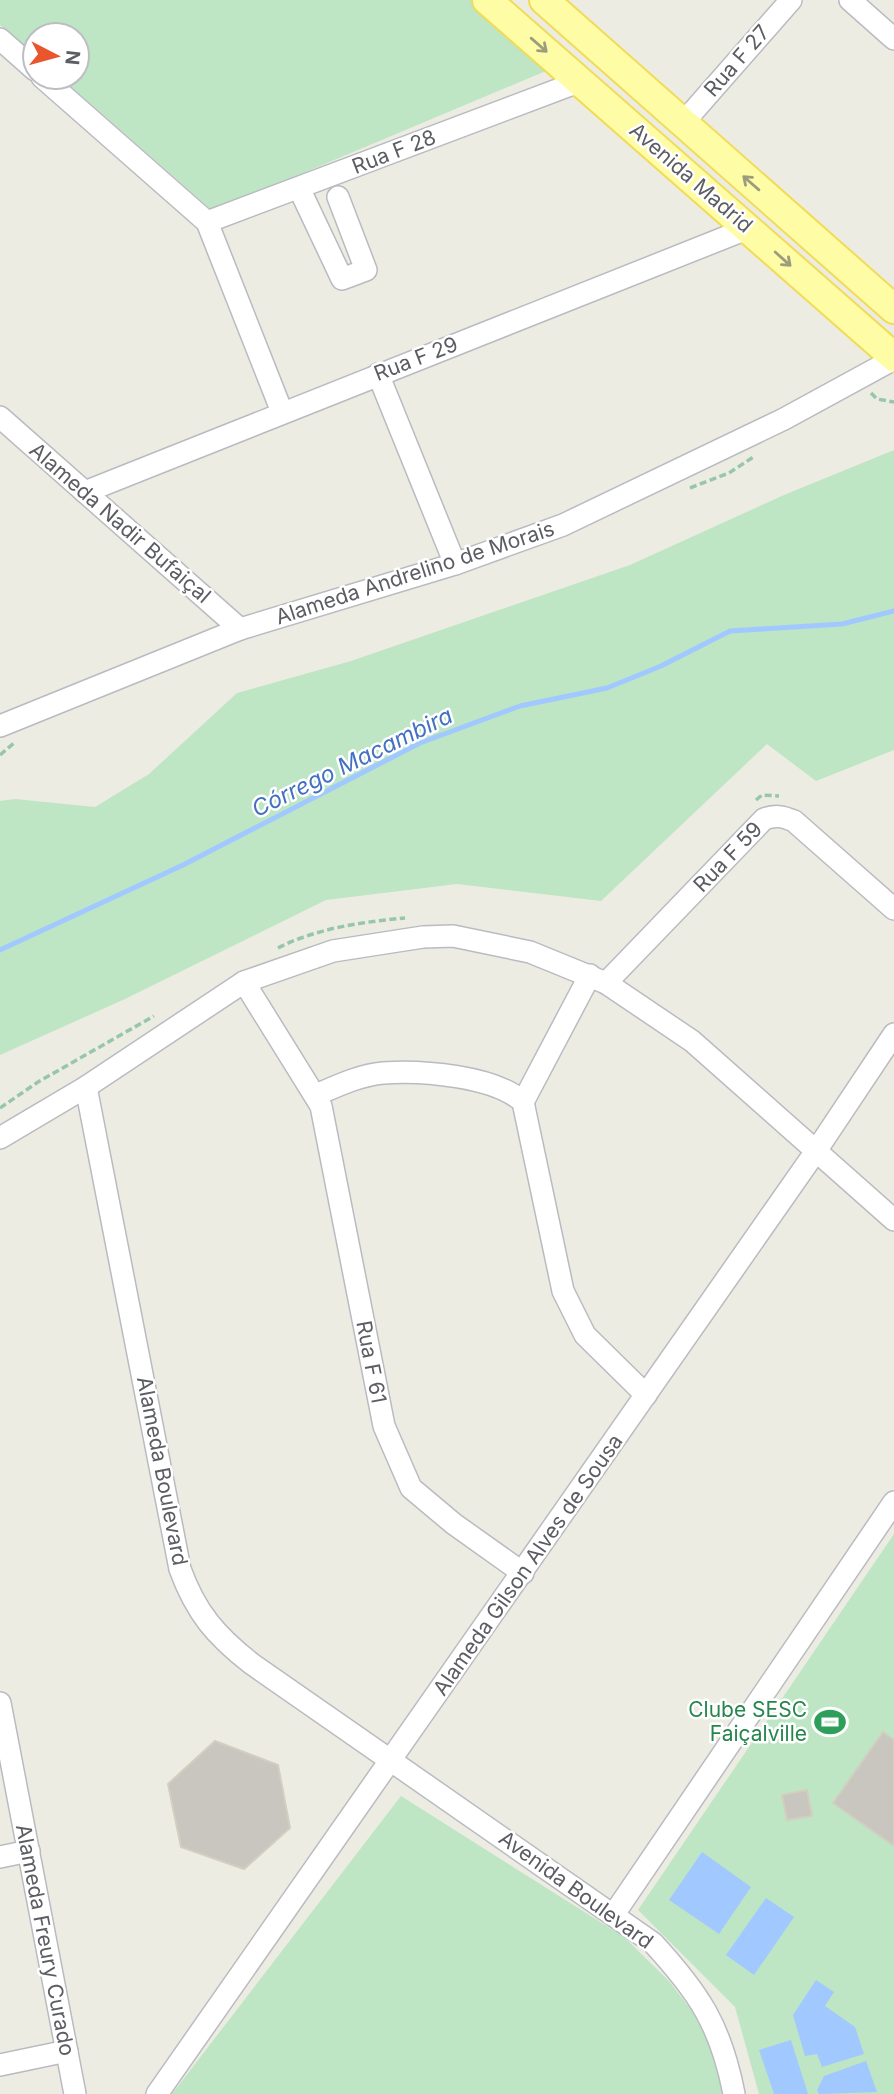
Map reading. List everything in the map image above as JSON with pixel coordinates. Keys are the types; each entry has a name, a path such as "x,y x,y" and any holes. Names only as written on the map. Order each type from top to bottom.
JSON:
{"main road":[{"name":"Avenida Madrid","path":"487,0 894,358"},
{"name":"Avenida Madrid","path":"544,0 894,309"}],"street":[{"name":"Rua F 27","path":"683,123 791,0"},
{"path":"850,0 894,39"},
{"path":"0,39 21,58"},
{"name":"Rua F 28","path":"207,222 581,81"},
{"path":"58,91 207,222 282,412"},
{"path":"299,188 342,279 366,271 338,197"},
{"name":"Rua F 29","path":"85,492 749,229"},
{"name":"Alameda Andrelino de Morais","path":"0,726 240,629 455,564 575,519 784,419 894,358"},
{"path":"378,374 455,564"},
{"name":"Alameda Nadir Bufaiçal","path":"0,417 240,629"},
{"name":"Rua F 59","path":"598,979 764,819 773,816 783,816 794,821 894,909"},
{"path":"0,1138 86,1087 244,982 333,951 423,937 453,936 530,952 598,979 692,1041 894,1220"},
{"path":"523,1102 598,979"},
{"name":"Rua F 61","path":"244,982 321,1106 384,1426 411,1488 454,1524 523,1573"},
{"name":"Alameda Gilson Alves de Sousa","path":"157,2094 523,1573 894,1034"},
{"path":"316,1095 347,1082 382,1073 429,1074 463,1077 487,1083 505,1089 523,1102 562,1291 585,1335 646,1395"},
{"name":"Alameda Boulevard","path":"86,1087 180,1569 189,1594 204,1619 226,1644 391,1761"},
{"path":"614,1914 894,1502"},
{"name":"Alameda Freury Curado","path":"0,1703 7,1773 29,1851 75,2094"},
{"name":"Avenida Boulevard","path":"391,1761 653,1943 686,1979 713,2020 730,2071 734,2094"},
{"path":"0,1857 29,1851"},
{"path":"0,2065 67,2051"}],"path":[{"path":"865,391 877,399 894,402"}],"green space":[{"path":"0,0 473,0 553,68 213,211 76,91 91,91 91,21 21,21 21,43 0,25"},
{"path":"894,450 894,750 816,781 767,744 601,901 457,884 326,900 125,999 0,1055 0,801 15,799 95,807 149,774 237,693 351,661 630,565 784,495"},
{"name":"Clube SESC Faiçalville","path":"894,1534 894,2094 759,2094 735,2007 638,1910"},
{"path":"401,1796 624,1937 669,1981 698,2019 716,2055 726,2094 172,2094"}],"water":[{"path":"702,1852 751,1887 719,1934 669,1900"},
{"path":"766,1898 794,1917 754,1975 726,1955"},
{"path":"816,1980 834,1992 825,2006 855,2027 864,2054 822,2067 817,2054 805,2056 793,2015"},
{"path":"791,2040 808,2094 774,2094 759,2050"},
{"path":"866,2061 877,2092 819,2094 817,2090 824,2076"}],"building":[{"path":"883,1732 894,1740 894,1846 833,1803"},
{"path":"215,1741 278,1765 290,1828 244,1869 181,1847 168,1784"},
{"path":"807,1790 812,1816 787,1820 782,1795"}],"waterway":[{"name":"Córrego Macambira","path":"0,950 183,865 420,743 520,706 607,688 661,666 730,631 842,624 894,611"}],"place":[{"name":"Clube SESC Faiçalville","path":"830,1722"}]}
